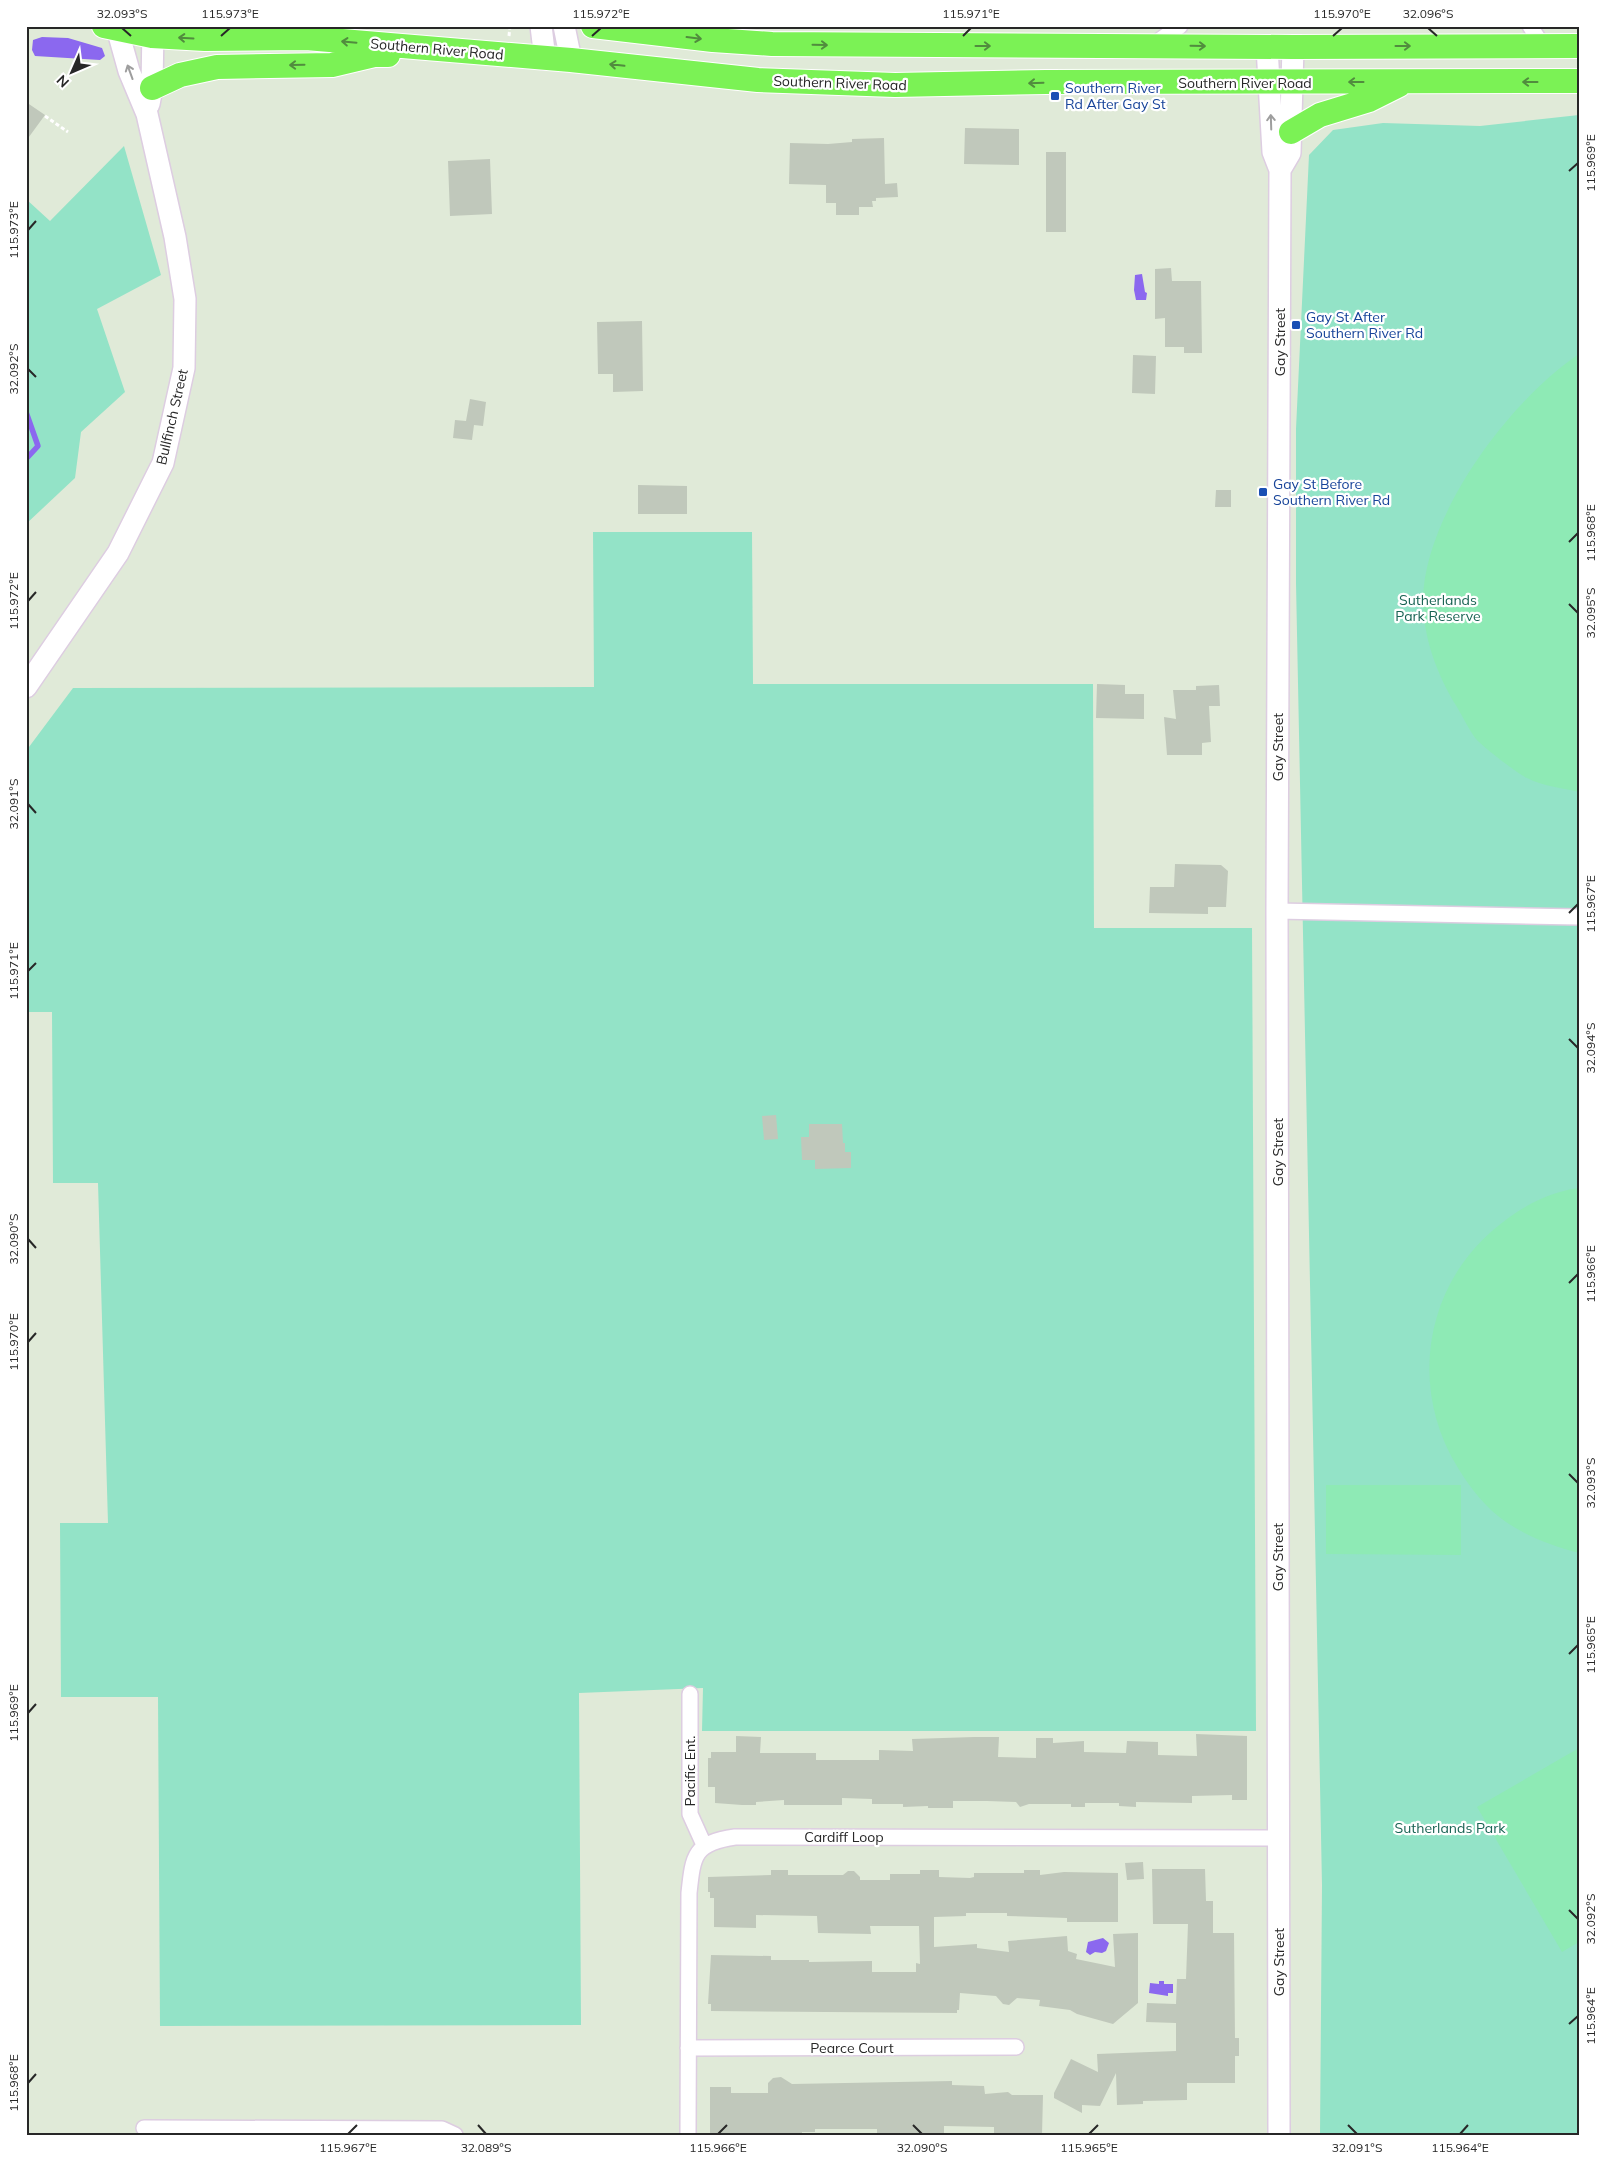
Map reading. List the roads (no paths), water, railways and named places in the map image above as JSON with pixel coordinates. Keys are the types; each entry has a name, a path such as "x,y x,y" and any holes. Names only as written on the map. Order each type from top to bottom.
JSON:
{"main road":[{"path":"541,26 545,59"},
{"path":"564,26 571,60"},
{"path":"593,26 713,40 772,44 1293,47 1579,46"},
{"name":"Southern River Road","path":"111,27 149,29 205,39 306,38 571,60 758,80 895,85 1579,81"},
{"name":"Bullfinch Street","path":"26,687 118,552 163,463 184,368 185,299 175,237 147,114 111,27"},
{"name":"Bullfinch Street","path":"147,114 152,88 149,29"},
{"name":"Gay Street","path":"1267,46 1273,152 1280,170 1277,911 1279,2135"},
{"name":"Gay Street","path":"1280,170 1290,153 1293,47"},
{"path":"152,88 180,75 217,67 332,64 374,55 484,54"},
{"path":"1291,132 1320,114 1369,100 1405,82"}],"street":[{"path":"1153,45 1180,26"},
{"path":"1530,26 1542,46"},
{"path":"1277,911 1579,918"},
{"name":"Pacific Ent.","path":"690,1694 690,1814 704,1845"},
{"name":"Cardiff Loop","path":"704,1845 735,1837 1279,1838"},
{"path":"688,2135 689,1893 692,1863 704,1845"},
{"name":"Pearce Court","path":"688,2048 1016,2047"},
{"path":"144,2128 259,2132 442,2129 455,2135"}],"waterway":[{"path":"26,412 38,446 26,459"}],"place":[{"name":"Southern River Rd After Gay St","path":"1055,96"},
{"name":"Gay St After Southern River Rd","path":"1296,325"},
{"name":"Gay St Before Southern River Rd","path":"1263,492"}],"park label":[{"name":"Sutherlands Park Reserve","path":"1438,608"},
{"name":"Sutherlands Park","path":"1450,1828"}]}
